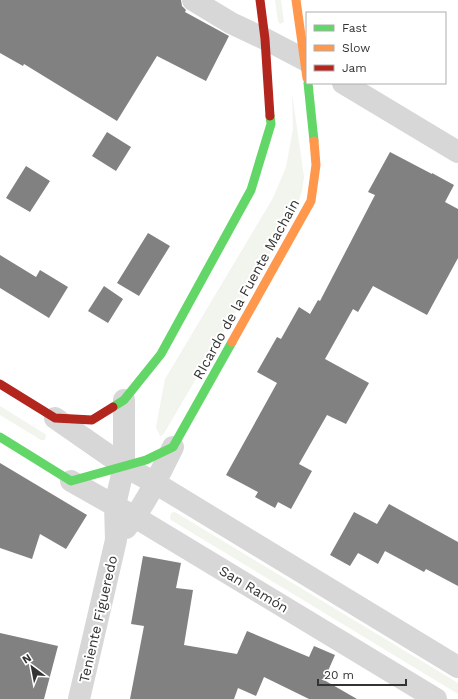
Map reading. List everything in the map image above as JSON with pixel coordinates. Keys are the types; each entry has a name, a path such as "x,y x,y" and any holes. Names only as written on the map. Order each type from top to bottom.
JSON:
{"street":[{"path":"193,0 232,23 265,39 306,66"},
{"path":"55,418 92,420 124,400 161,354 251,190 270,124 265,39 260,0"},
{"path":"296,0 306,66"},
{"name":"RIcardo de la Fuente Machain","path":"173,447 311,201 316,165 308,84"},
{"path":"345,84 458,152"},
{"path":"0,384 55,418 124,466 155,483 458,667"},
{"name":"Teniente Figueredo","path":"79,699 116,540 114,505 124,466 124,400"},
{"name":"San Ramón","path":"0,437 436,699"},
{"path":"71,480 146,460 173,447"},
{"name":"Teniente Figueredo","path":"116,540 135,517 155,483 173,447"}],"shaded area":[{"path":"275,0 281,0 284,22 280,24 278,21"},
{"path":"292,93 304,177 302,191 296,209 163,435 160,436 156,427 165,379 273,198 286,167 293,129"},
{"path":"0,406 45,434 45,440 41,440 0,415"},
{"path":"175,512 458,683 458,694 171,520 171,513"}],"building":[{"path":"0,0 181,0 182,6 186,10 185,12 229,36 206,81 157,56 117,121 24,64 23,66 0,53"},
{"path":"107,132 131,147 116,171 92,156"},
{"path":"390,152 454,185 445,202 458,209 458,258 427,315 373,286 358,312 353,309 325,359 369,383 346,424 327,415 299,464 312,471 291,509 278,502 275,508 255,497 258,492 226,475 277,383 257,372 277,337 281,339 299,307 310,314 318,300 320,301 375,195 368,192"},
{"path":"26,166 50,181 30,212 6,198"},
{"path":"148,233 170,246 139,296 117,283"},
{"path":"0,255 36,277 40,270 68,287 49,318 0,288"},
{"path":"104,286 123,299 108,323 88,311"},
{"path":"0,463 87,515 66,549 40,534 32,559 0,548"},
{"path":"389,504 458,542 458,586 426,569 424,572 385,551 378,564 358,553 350,566 330,555 354,512 377,524"},
{"path":"143,556 181,563 176,588 193,590 184,645 237,654 247,631 309,657 314,646 335,655 324,680 357,699 309,699 264,677 256,696 238,688 234,699 130,699 144,626 131,624"},
{"path":"0,633 58,646 44,699 0,699"}],"traffic: fast":[{"path":"308,84 314,141"},
{"path":"113,407 124,400 161,354 251,190 271,124 270,116"},
{"path":"0,437 71,481 146,460 173,447 232,342"}],"traffic: slow":[{"path":"296,0 306,71"},
{"path":"232,342 311,201 316,165 314,141"}],"traffic: jam":[{"path":"260,0 265,39 270,116"},
{"path":"0,384 55,418 92,420 113,407"}]}
